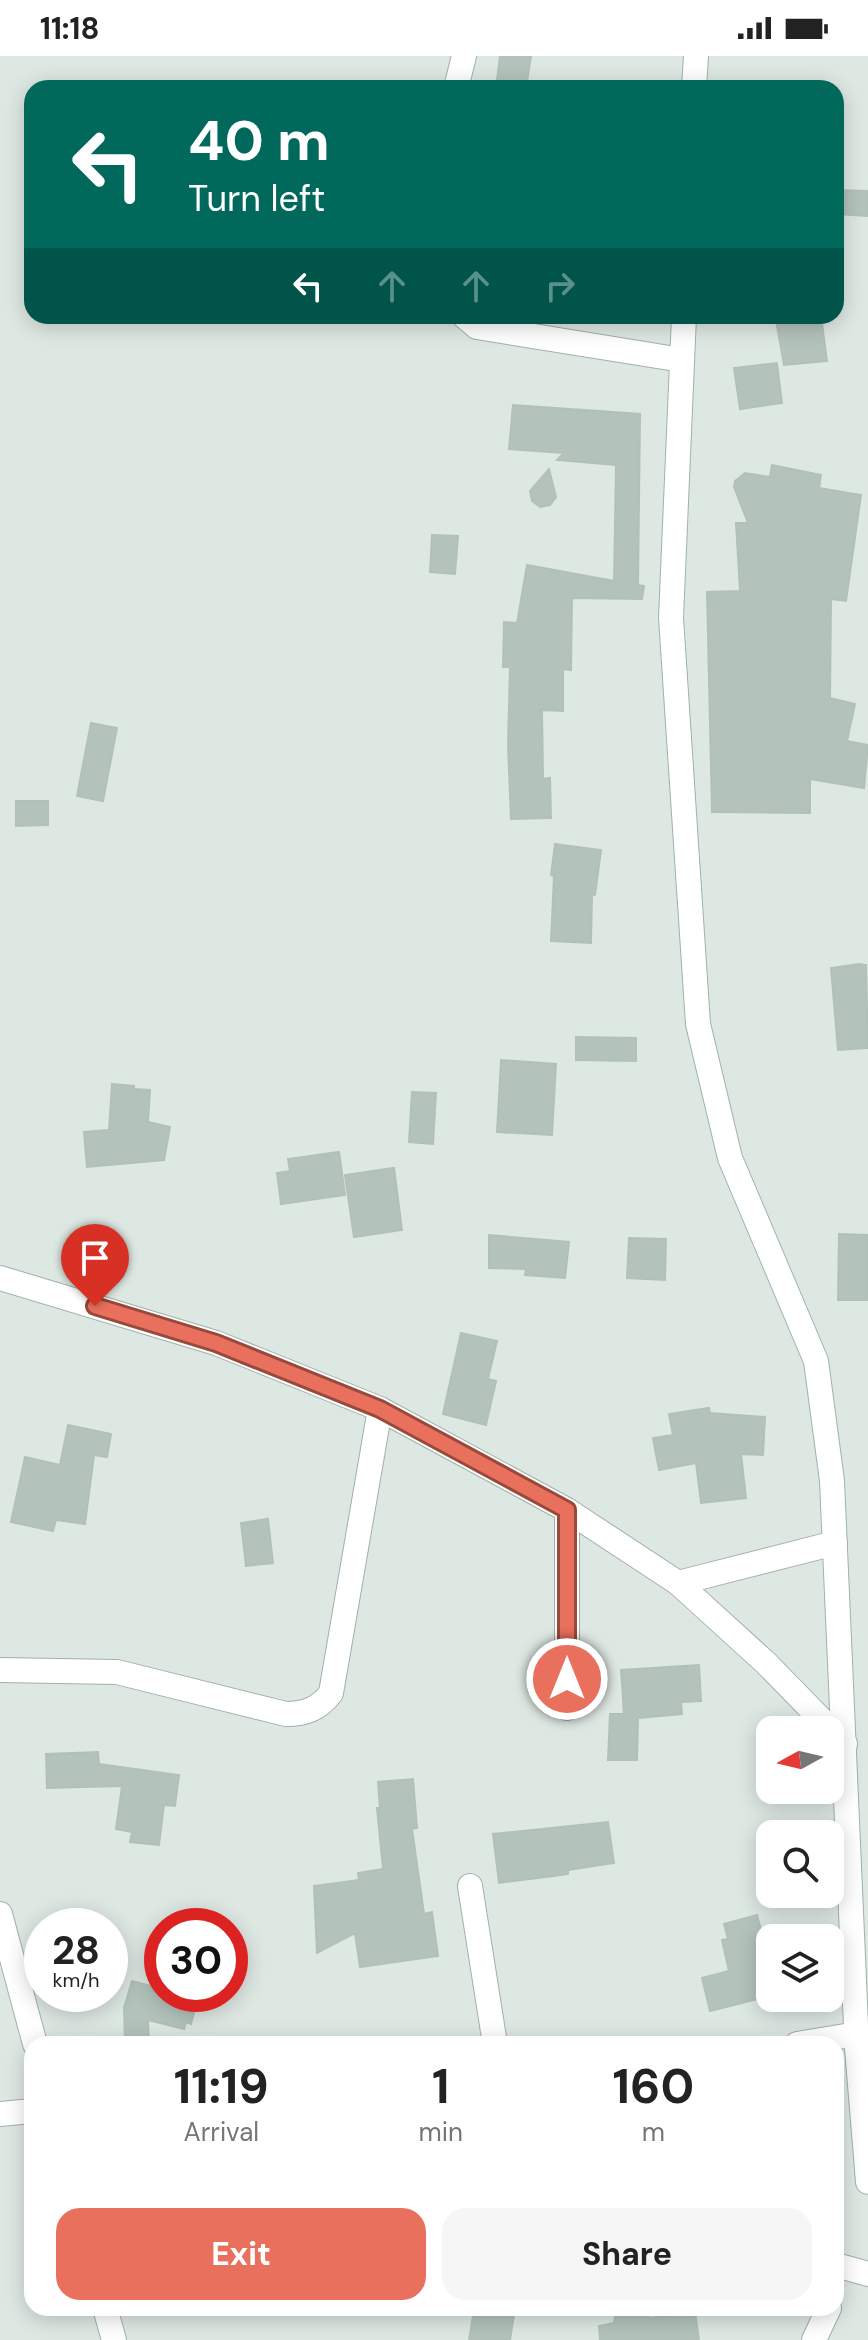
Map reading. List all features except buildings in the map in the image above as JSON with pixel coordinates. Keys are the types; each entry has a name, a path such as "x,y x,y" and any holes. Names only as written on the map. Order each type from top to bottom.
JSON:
{"street":[{"path":"458,80 464,56"},
{"path":"694,80 696,56"},
{"path":"473,324 682,360"},
{"path":"684,324 671,618 698,1024 730,1158 816,1361 832,1481 868,2182"},
{"path":"0,1278 216,1343 380,1409 567,1510 678,1583 766,1663 845,1744"},
{"path":"0,1670 117,1672 286,1714 298,1714 324,1703 331,1693 380,1409"},
{"path":"567,1510 567,1708"},
{"path":"678,1583 835,1543"},
{"path":"470,1886 494,2036"},
{"path":"0,1914 33,2036"},
{"path":"0,2114 24,2112"},
{"path":"107,2316 114,2340"},
{"path":"814,2340 825,2316"}],"route":[{"path":"95,1306 216,1343 380,1409 567,1510 567,1679"}]}
